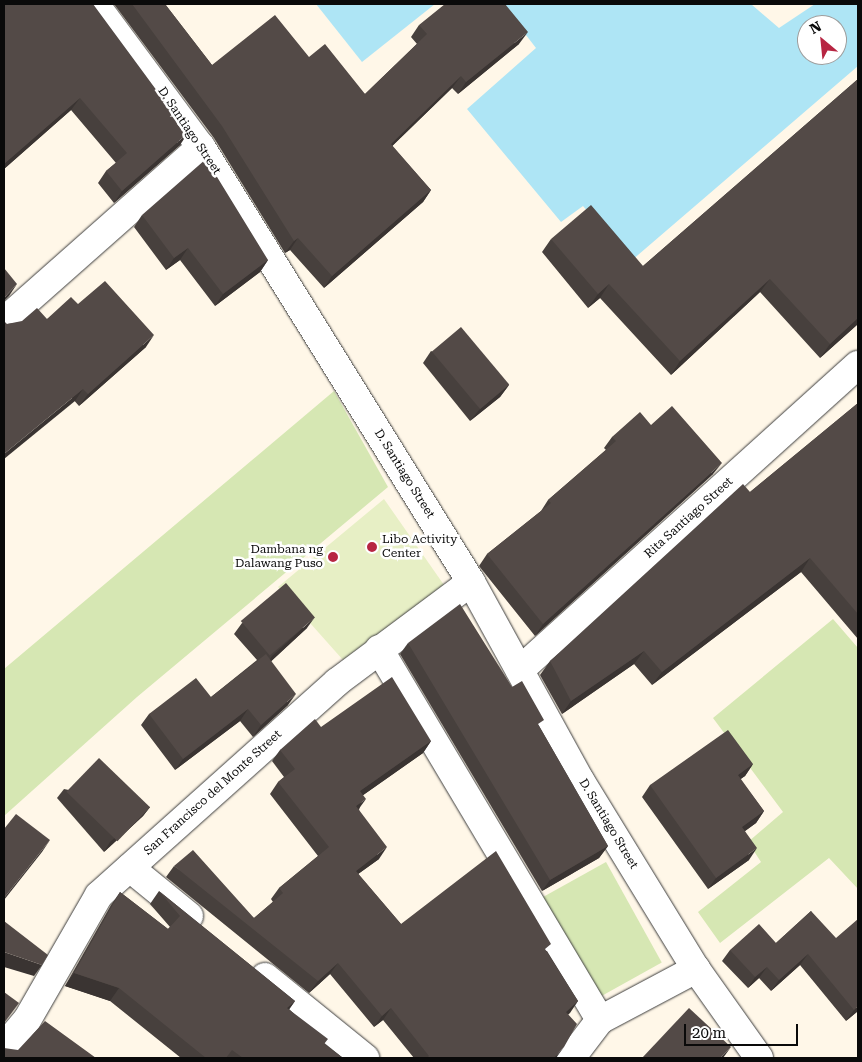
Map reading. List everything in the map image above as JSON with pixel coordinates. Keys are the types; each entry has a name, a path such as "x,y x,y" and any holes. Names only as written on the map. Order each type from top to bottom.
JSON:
{"street":[{"name":"D. Santiago Street","path":"95,4 202,148 471,582 580,780 696,969 759,1058"},
{"path":"4,321 202,148"},
{"name":"Rita Santiago Street","path":"520,670 858,365"},
{"name":"San Francisco del Monte Street","path":"4,1047 27,1020 99,895 379,649 471,582"},
{"path":"379,649 600,1020"},
{"path":"130,868 213,936"},
{"path":"243,960 365,1058"},
{"path":"571,1058 600,1020 696,969"}],"green space":[{"path":"334,391 388,487 137,697 4,816 4,669"},
{"name":"Libo Activity Center","path":"384,499 444,585 343,660 278,587"},
{"path":"833,619 858,648 858,889 829,858 720,943 698,912 761,862 748,842 783,812 713,718"},
{"path":"606,862 662,963 597,998 541,898"}],"water":[{"path":"316,4 435,4 362,62"},
{"path":"502,4 751,4 779,28 797,16 797,65 847,65 847,15 798,15 815,4 858,4 858,66 631,261 583,206 561,222 467,109 536,48"}],"building":[{"path":"4,4 93,4 188,133 122,191 106,171 127,153 80,98 4,164"},
{"path":"132,4 165,4 212,65 275,15 309,57 325,44 365,94 427,34 419,25 445,4 505,4 528,32 466,82 461,76 391,144 431,190 332,276 298,238 294,241 222,126"},
{"path":"858,79 858,318 830,344 770,279 680,361 609,284 598,294 551,239 591,205 643,266"},
{"path":"206,159 268,260 223,294 188,248 174,258 142,215"},
{"path":"4,268 17,284 4,298"},
{"path":"105,281 154,335 88,394 83,389 4,454 4,321 7,324 22,321 37,308 47,319 71,297 78,304"},
{"path":"461,327 509,384 480,409 432,351"},
{"path":"858,403 858,614 810,558 662,672 644,651 571,701 550,661 743,484 750,492"},
{"path":"672,406 722,463 543,624 487,554 551,503 548,500 616,441 612,437 640,412 651,425"},
{"path":"286,583 315,617 270,655 241,621"},
{"path":"460,604 512,687 522,681 544,720 538,724 608,846 550,880 408,643"},
{"path":"266,654 296,694 261,725 248,709 183,759 149,714 196,678 211,697"},
{"path":"392,677 431,741 360,791 366,799 356,806 387,847 356,871 401,924 496,851 551,944 545,949 578,1001 566,1012 577,1024 564,1047 554,1058 427,1058 429,1056 391,1008 382,1016 338,963 318,981 174,866 193,850 254,918 283,893 279,888 329,847 278,782 295,769 280,750 315,719 321,727"},
{"path":"728,730 753,764 738,775 764,811 742,827 757,848 716,878 650,785"},
{"path":"99,758 150,807 117,841 66,792"},
{"path":"16,814 50,840 4,898 4,829"},
{"path":"159,891 295,1001 287,1008 328,1039 324,1044 343,1058 243,1058 232,1050 226,1058 206,1058 119,988 74,973 120,892 168,929 180,916"},
{"path":"811,911 836,938 858,919 858,1006 854,1010 808,954 779,980 767,967 755,977 730,950 759,924 776,943"},
{"path":"4,921 48,955 42,965 4,952"},
{"path":"4,992 19,1003 4,1023"},
{"path":"689,1008 731,1047 720,1058 642,1058"},
{"path":"45,1021 96,1058 4,1058 4,1048 18,1050"}],"place":[{"name":"Libo Activity Center","path":"372,547"},
{"name":"Dambana ng Dalawang Puso","path":"333,557"}]}
